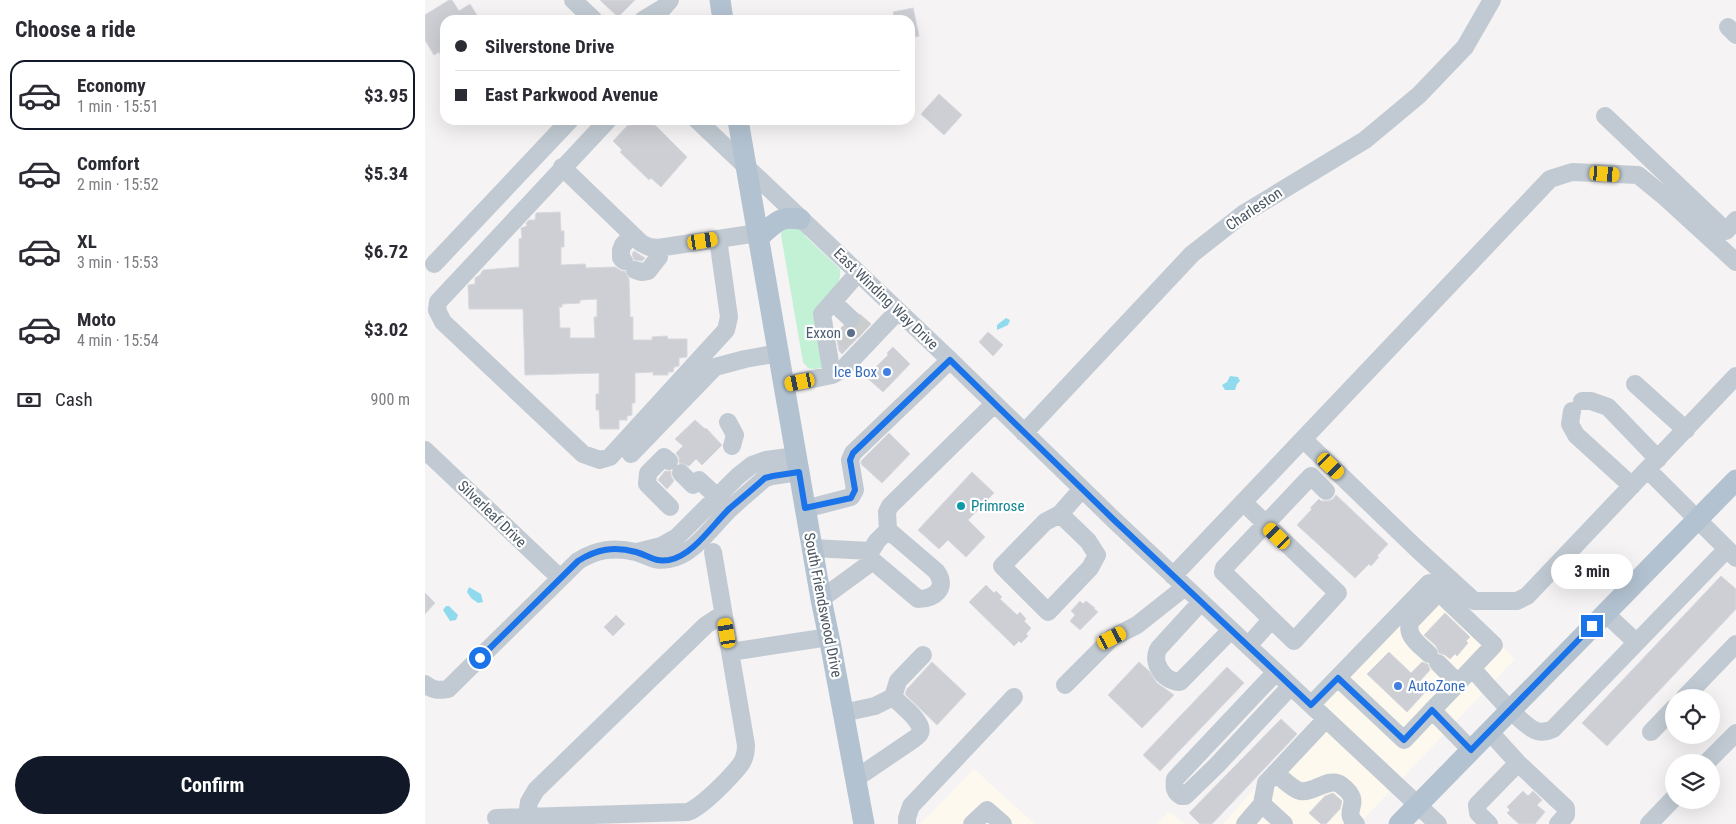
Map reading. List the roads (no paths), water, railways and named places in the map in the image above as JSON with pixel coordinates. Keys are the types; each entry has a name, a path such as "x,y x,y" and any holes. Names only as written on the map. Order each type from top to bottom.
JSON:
{"main road":[{"path":"720,0 722,15"},
{"name":"South Friendswood Drive","path":"740,125 821,600 864,824"},
{"path":"758,235 781,219 789,217 800,219"},
{"path":"1399,824 1736,480"}],"street":[{"path":"573,0 588,15"},
{"path":"651,15 663,8 670,0"},
{"name":"Charleston","path":"1024,433 1192,254 1243,214 1365,140 1419,94 1465,47 1492,0"},
{"path":"1605,116 1731,226"},
{"path":"434,264 565,125"},
{"path":"603,125 438,302 437,310 443,322 583,454 600,460 610,457 726,330 729,317 718,239"},
{"name":"East Winding Way Drive","path":"702,125 950,360 1179,582 1439,824"},
{"path":"563,167 641,244 649,247 659,248 758,235"},
{"path":"1065,685 1112,638 1137,625 1179,582 1243,502 1551,179 1573,172 1637,176 1665,197 1736,262"},
{"path":"632,235 621,250 621,258 641,272 648,271 659,257 659,248"},
{"path":"832,375 828,308 858,273"},
{"path":"828,308 845,324"},
{"path":"784,385 832,375 843,369 863,342 898,311"},
{"path":"631,454 715,367 779,353"},
{"path":"805,508 851,498 855,490 850,460 853,453 950,360"},
{"path":"1303,439 1474,601 1517,601 1527,596 1736,376"},
{"path":"1635,384 1686,430"},
{"path":"1472,668 1510,709 1535,731 1545,732 1553,728 1635,642 1733,553 1697,519 1608,408 1591,400 1577,406 1570,424 1576,435 1632,486"},
{"path":"812,548 872,556 918,599 927,599 933,596 939,590 941,584 940,576 888,530 887,512 890,506 994,404"},
{"path":"728,422 735,435 732,446"},
{"name":"Silverleaf Drive","path":"425,450 560,578"},
{"path":"669,461 664,456 648,473 647,484 670,507"},
{"path":"432,687 448,689 454,684 560,578 578,561 592,552 610,549 637,552 653,560 671,560 691,549 723,503 738,476 752,465 766,460 797,464"},
{"path":"1243,502 1265,524 1337,593 1294,641 1223,572 1224,568 1265,524 1311,476 1326,490"},
{"path":"694,479 723,503"},
{"path":"1060,514 1088,541 1097,555 1090,568 1048,612 1002,566 1045,522 1060,514 1082,489"},
{"path":"821,600 872,556 877,541 888,530"},
{"path":"497,818 688,812 701,805 742,763 746,753 746,745 713,552"},
{"path":"1311,705 1429,584 1494,645 1404,740 1338,678"},
{"path":"1439,592 1411,621 1408,626 1409,632 1458,683"},
{"path":"1201,602 1155,654 1158,669 1173,682 1180,682 1231,630"},
{"path":"1605,613 1635,642"},
{"path":"527,817 529,802 536,790 706,625 723,614"},
{"path":"1249,646 1271,620"},
{"path":"731,658 830,642"},
{"path":"1693,689 1736,644"},
{"path":"843,712 875,706 893,697 899,681 923,655"},
{"path":"1276,672 1175,779 1174,786 1177,794 1185,796 1217,765 1291,686"},
{"path":"855,779 920,733 921,728 918,722 893,697"},
{"path":"907,824 911,806 1014,697"},
{"path":"1432,710 1471,750"},
{"path":"1651,732 1665,717"},
{"path":"1245,824 1262,804 1265,783 1326,719"},
{"path":"1489,731 1518,763 1566,808 1566,815 1558,824"},
{"path":"1715,754 1736,733"},
{"path":"1489,824 1478,813 1477,805 1518,763"},
{"path":"1275,773 1298,791 1305,792 1333,782 1339,783 1352,795 1354,802 1350,813 1352,819 1357,824"},
{"path":"1262,804 1284,824"},
{"path":"1649,824 1665,807"},
{"path":"972,824 987,810 1003,824"}],"water":[{"path":"1006,318 1010,320 1008,325 997,330 997,325"},
{"path":"1230,376 1238,377 1240,381 1235,390 1225,390 1222,385 1227,382"},
{"path":"469,587 481,594 483,602 478,603 471,598 467,592"},
{"path":"446,606 449,606 458,615 456,620 450,621 443,610"}],"tunnel":[{"path":"851,319 867,333"},
{"path":"839,330 855,346"}],"place":[{"name":"Exxon","path":"851,333"},
{"name":"Ice Box","path":"887,372"},
{"name":"Primrose","path":"961,506"},
{"name":"AutoZone","path":"1398,686"}]}
